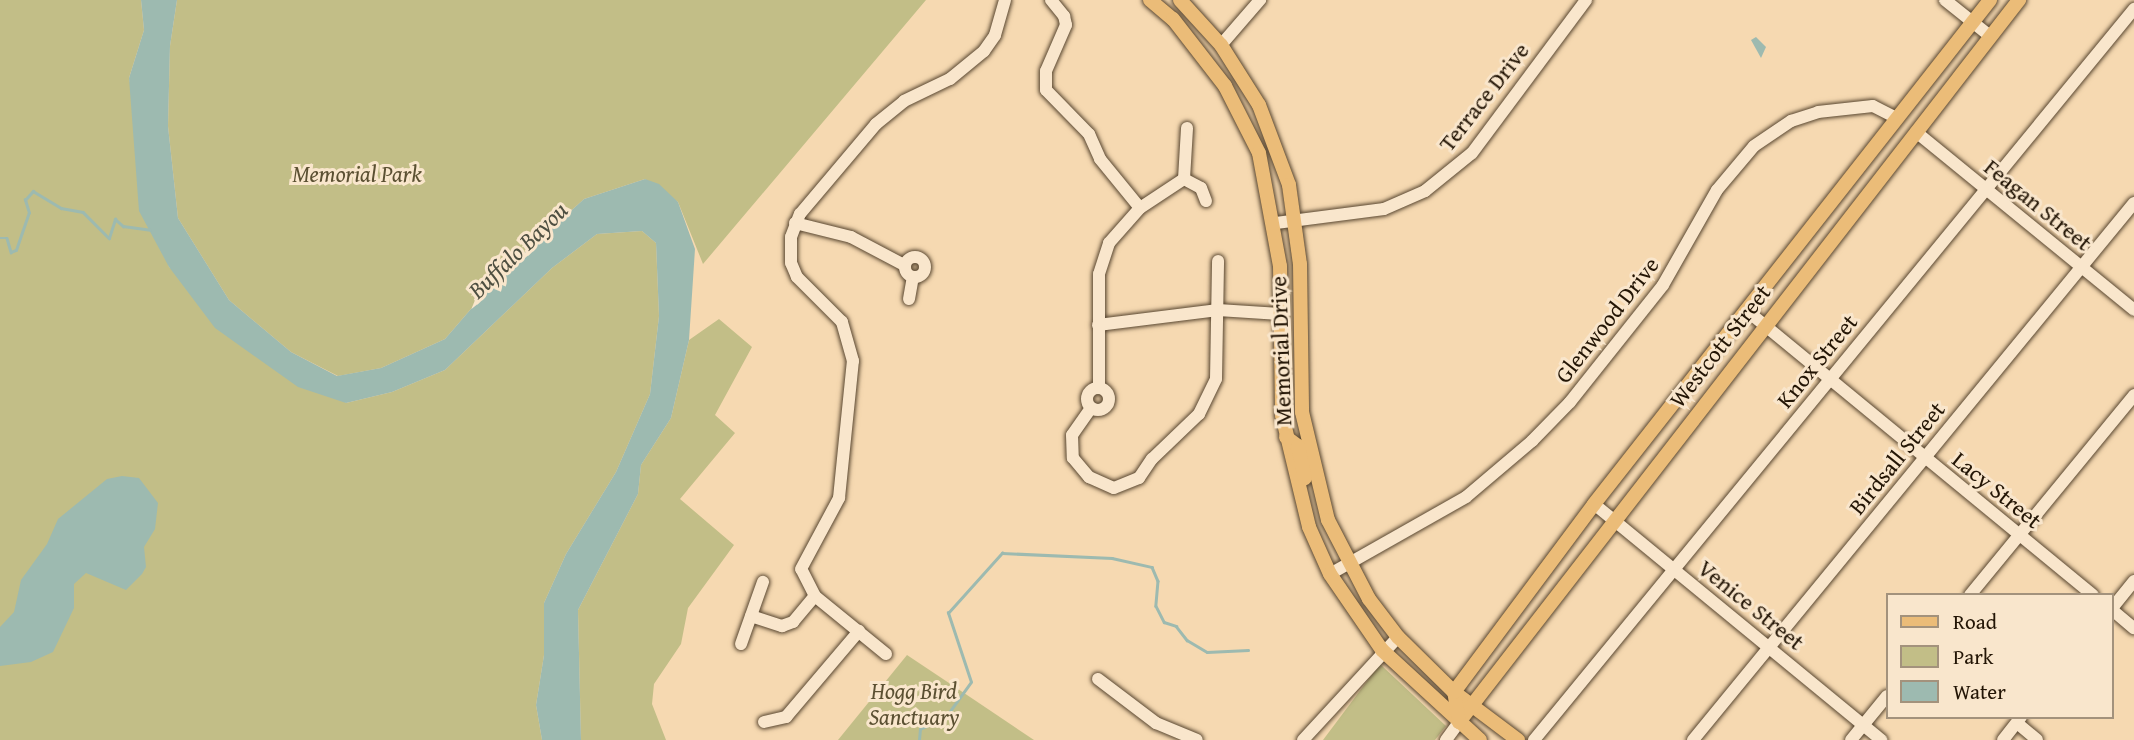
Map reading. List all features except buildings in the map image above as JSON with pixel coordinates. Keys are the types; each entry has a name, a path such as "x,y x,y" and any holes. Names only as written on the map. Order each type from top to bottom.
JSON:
{"main road":[{"name":"Memorial Drive","path":"1150,0 1173,19 1225,86 1259,153 1276,223 1286,437 1306,517 1330,574 1382,650 1480,740"},
{"name":"Memorial Drive","path":"1180,0 1221,44 1259,105 1277,146 1297,221 1302,412 1318,489 1349,564 1398,637 1469,705 1518,740"},
{"name":"Westcott Street","path":"1454,691 1594,504 1990,0"},
{"name":"Westcott Street","path":"1459,722 1469,705 2019,0"},
{"path":"1173,19 1187,23 1207,45 1221,44"},
{"path":"1897,118 1916,132"},
{"path":"1259,153 1277,146"},
{"path":"1280,314 1300,313"},
{"path":"1286,437 1298,446 1304,476 1318,489"},
{"path":"1528,592 1546,606"},
{"path":"1454,691 1459,722"}],"street":[{"path":"886,654 815,596 805,582 802,562 839,498 853,361 852,342 842,322 806,287 791,263 795,223 876,124 904,101 950,79 984,51 995,35 1005,0"},
{"path":"1051,0 1066,25 1046,71 1046,90 1089,134 1100,159 1140,208"},
{"path":"1221,44 1260,0"},
{"name":"Terrace Drive","path":"1276,223 1384,209 1425,191 1472,153 1586,0"},
{"path":"1945,0 1990,36"},
{"name":"Knox Street","path":"1534,740 2134,9"},
{"name":"Glenwood Drive","path":"1330,574 1466,497 1532,441 1570,402 1663,285 1717,190 1754,146 1791,121 1818,112 1873,106 1897,118"},
{"path":"1184,179 1187,128"},
{"name":"Feagan Street","path":"1916,132 2134,310"},
{"path":"1099,388 1098,325 1103,258 1109,243 1140,208 1184,179"},
{"path":"1184,179 1201,188 1206,201"},
{"name":"Birdsall Street","path":"1693,740 2134,203"},
{"path":"795,223 851,237 904,265 913,277 909,299"},
{"path":"904,265 911,257 923,261 924,271 913,277"},
{"path":"1099,388 1088,395 1091,408 1072,435 1073,458 1083,473 1101,485 1128,486 1185,431 1209,400 1216,379 1218,261"},
{"path":"1098,325 1218,310 1280,314"},
{"name":"Lacy Street","path":"1746,310 2091,593"},
{"path":"1091,408 1102,410 1109,403 1107,392 1099,388"},
{"path":"1972,593 2134,395"},
{"name":"Venice Street","path":"1594,504 1881,740"},
{"path":"2113,607 2134,581"},
{"path":"741,644 763,582"},
{"path":"751,616 782,626 793,622 815,596"},
{"path":"2113,611 2134,628"},
{"path":"764,722 786,718 859,631"},
{"path":"1303,740 1382,650 1398,637"},
{"path":"1098,679 1156,723 1197,740"},
{"path":"1851,740 1885,698"},
{"path":"2003,740 2019,720 2037,740"},
{"name":"Westcott Street","path":"1446,740 1459,722"}],"green space":[{"path":"0,0 141,0 144,30 129,78 169,267 346,403 392,392 445,370 552,268 597,234 642,231 656,243 659,316 650,394 616,472 566,554 544,603 544,655 536,705 542,740 0,740"},
{"name":"Memorial Park","path":"177,0 926,0 703,264 678,202 645,179 584,199 502,273 445,339 381,368 338,376 291,352 229,300 178,218 168,126 170,46"},
{"path":"719,319 752,347 715,415 735,433 680,499 734,545 688,608 681,644 654,684 652,704 666,740 581,740 578,610 638,494 641,465 671,418 689,340"},
{"name":"Hogg Bird Sanctuary","path":"907,655 973,699 1034,740 838,740"},
{"path":"1380,664 1446,726 1435,740 1323,740"}],"water":[{"path":"141,0 177,0 170,46 168,126 178,218 229,300 291,352 337,376 381,368 445,339 502,273 584,199 645,179 659,184 678,202 695,249 689,340 671,418 641,465 638,494 578,610 581,740 542,740 536,705 544,655 544,603 566,554 616,472 650,394 659,316 656,243 642,231 597,234 552,268 445,370 392,392 346,403 298,387 215,328 169,267 139,211 129,78 144,30"},
{"path":"1756,37 1766,47 1761,58 1751,40"},
{"path":"122,476 139,478 158,503 155,529 144,547 146,567 142,574 126,590 86,573 74,584 74,608 53,652 31,662 0,666 0,627 14,612 21,580 47,544 58,519 107,479"}],"waterway":[{"path":"0,238 7,238 11,252 16,250 29,213 25,200 33,191 61,208 83,212 109,238 115,219 123,226 150,230"},
{"path":"919,740 920,729 945,718 971,682 948,613 1002,553 1112,558 1152,567 1158,581 1156,606 1164,622 1176,626 1187,640 1207,652 1248,650"}],"water label":[{"name":"Buffalo Bayou","path":"518,250"}]}
